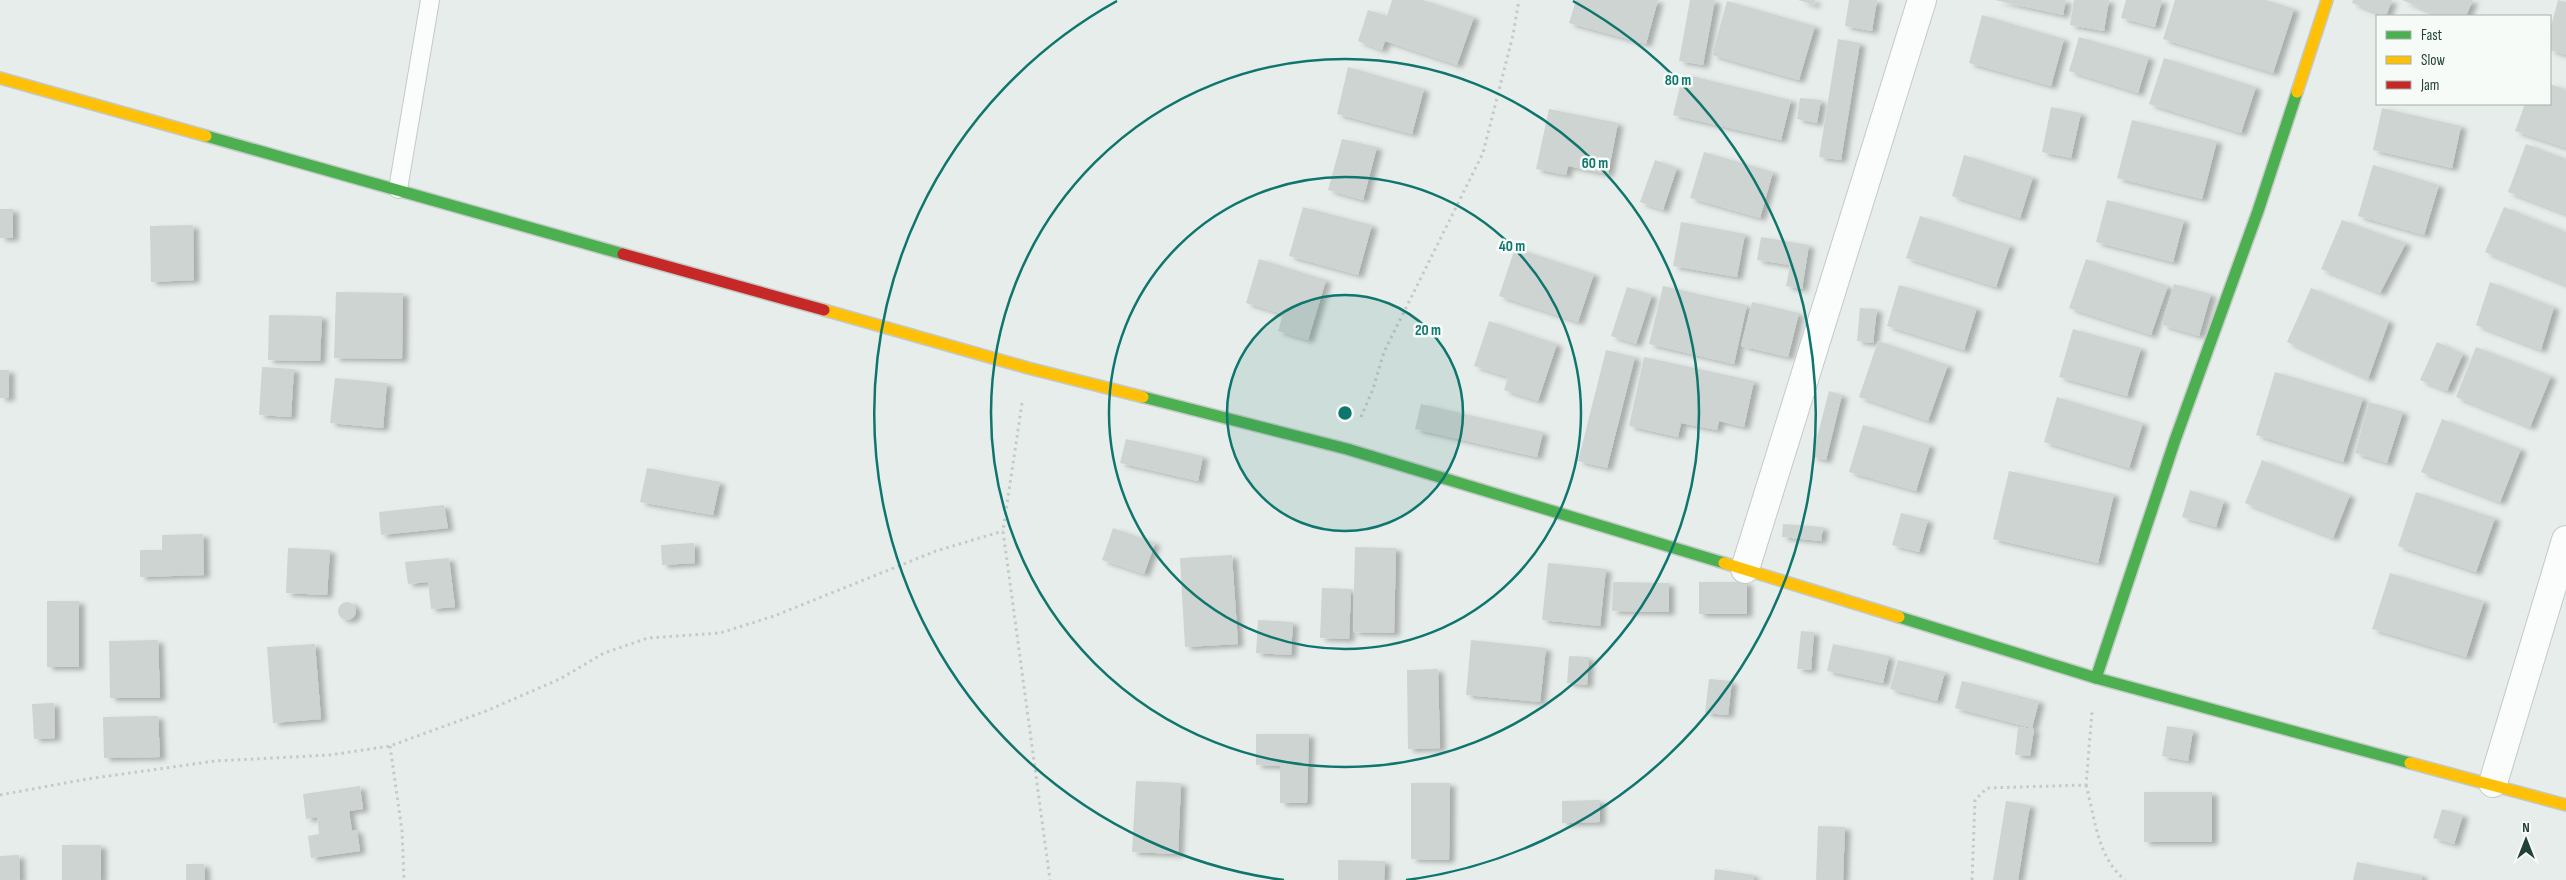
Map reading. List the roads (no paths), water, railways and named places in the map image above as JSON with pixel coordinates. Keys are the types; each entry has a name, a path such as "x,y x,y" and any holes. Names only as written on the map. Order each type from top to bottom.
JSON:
{"street":[{"path":"1745,569 1922,0"},
{"path":"2096,678 2175,440 2258,211 2327,0"},
{"path":"0,78 398,188 1028,368 1347,449 1745,569 2096,678 2493,783 2566,805"},
{"path":"2493,783 2566,540"}],"lane":[{"path":"398,188 430,0"}]}
